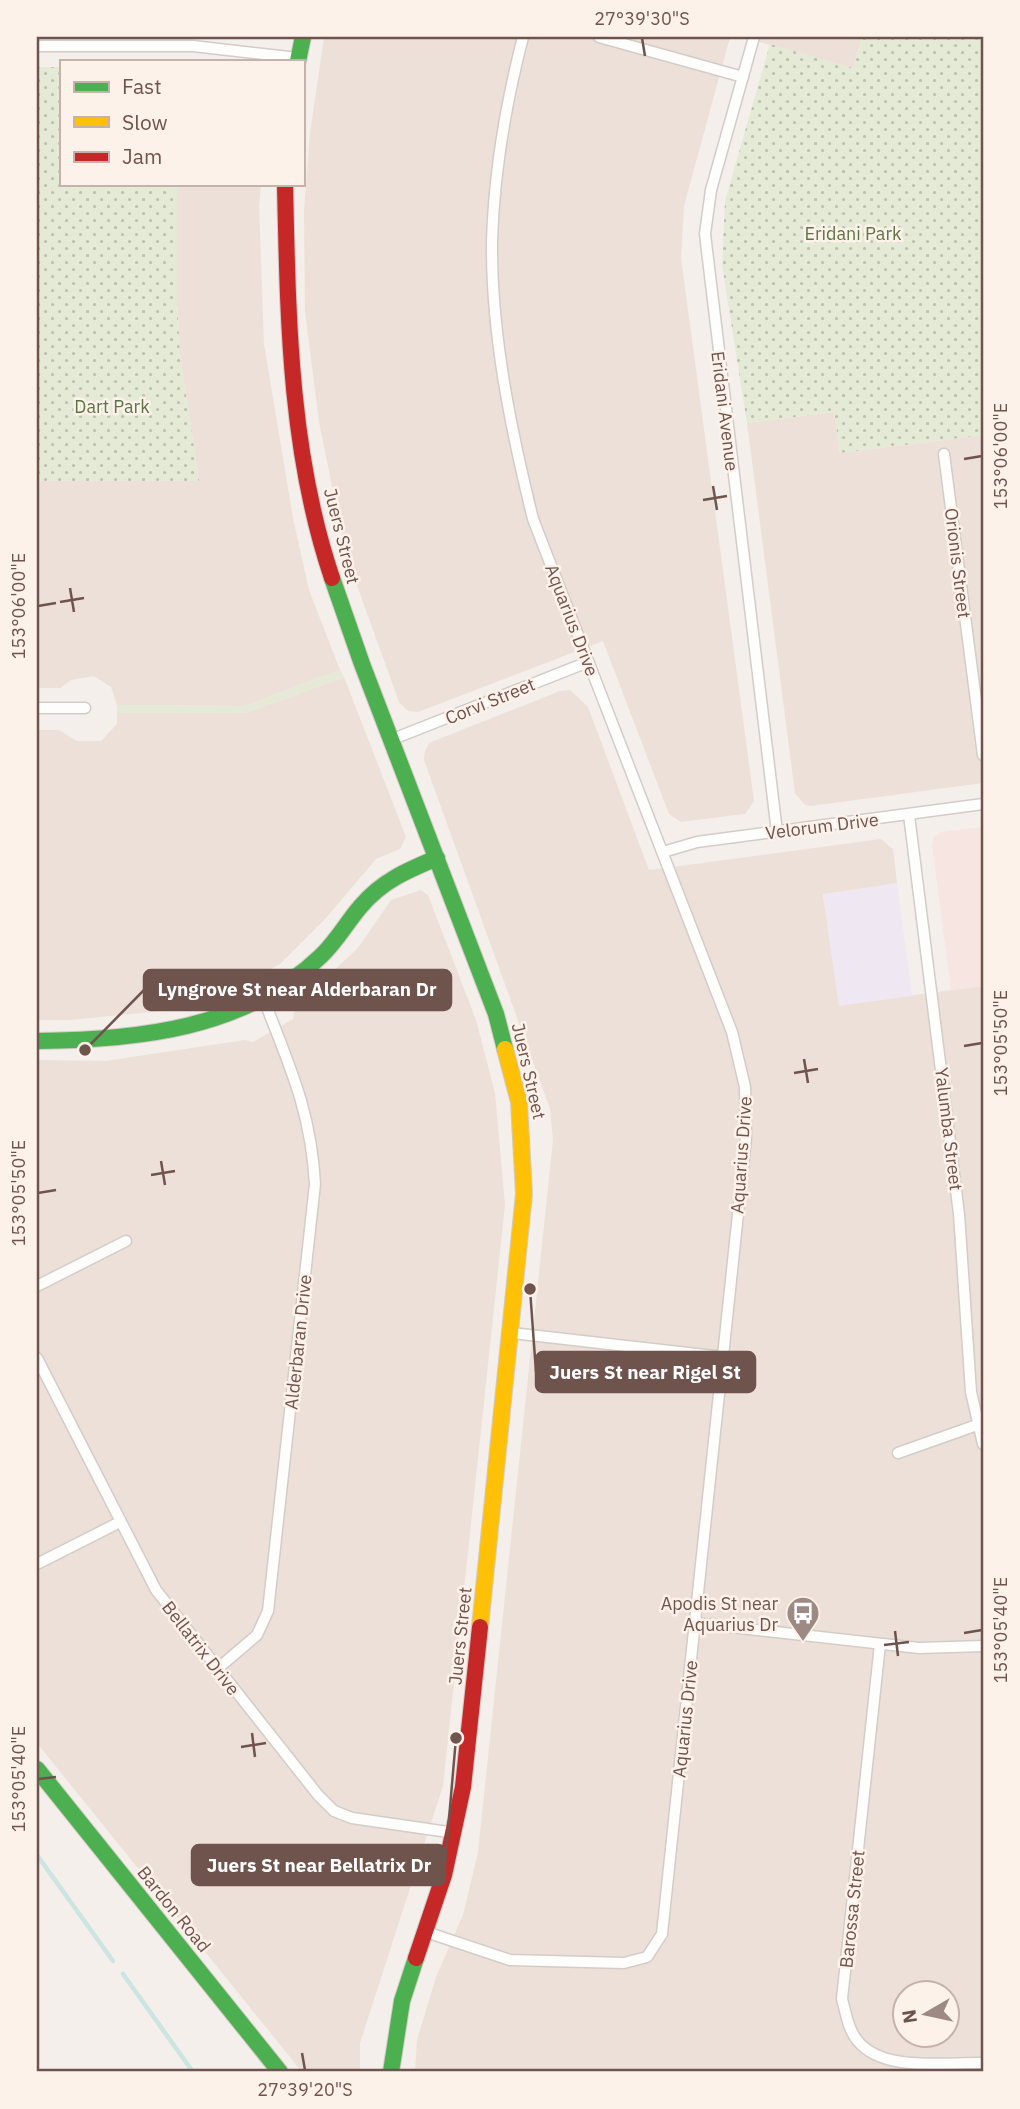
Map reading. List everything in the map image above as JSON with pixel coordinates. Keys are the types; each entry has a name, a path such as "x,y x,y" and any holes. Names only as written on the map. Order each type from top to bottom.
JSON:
{"street":[{"path":"37,46 193,46 298,60 303,37"},
{"name":"Aquarius Drive","path":"426,1932 510,1960 533,1962 624,1963 647,1957 654,1951 664,1923 746,1138 746,1087 732,1032 533,519 515,446 497,317 492,242 509,93 523,37"},
{"path":"600,37 743,77"},
{"name":"Eridani Avenue","path":"754,37 711,191 705,234 777,832"},
{"name":"Juers Street","path":"285,186 288,338 311,497 322,547 339,601 496,1014 519,1102 524,1149 524,1194 512,1333 465,1773 455,1833 426,1932 402,2000 391,2072"},
{"name":"Orionis Street","path":"944,454 983,755"},
{"name":"Corvi Street","path":"393,739 588,662"},
{"path":"37,708 85,708"},
{"name":"Velorum Drive","path":"663,852 697,842 983,804"},
{"name":"Yalumba Street","path":"909,815 959,1214 971,1392 983,1444"},
{"path":"37,1041 114,1037 187,1028 233,1015 264,1000 297,979 322,955 381,886 437,858"},
{"name":"Alderbaran Drive","path":"216,1670 257,1635 268,1611 315,1184 312,1138 301,1093 264,1000"},
{"path":"37,1286 126,1241"},
{"path":"512,1333 723,1357"},
{"name":"Bellatrix Drive","path":"37,1358 156,1590 216,1670 334,1811 352,1818 455,1833"},
{"path":"898,1453 977,1425"},
{"path":"37,1564 120,1522"},
{"path":"695,1623 880,1644 940,1648 983,1646"},
{"name":"Barossa Street","path":"880,1644 842,1999 857,2041 875,2055 900,2062 983,2063"},
{"name":"Bardon Road","path":"37,1769 281,2072"}],"shaded area":[{"path":"324,37 730,37 684,206 681,258 754,801 745,814 681,822 669,814 603,641 418,712 408,711 399,702 346,555 319,422 305,311 304,211 310,133"},
{"path":"741,37 862,37 853,68"},
{"path":"177,186 261,186 259,206 264,344 293,518 309,590 340,670 245,706 117,705 111,687 94,676 71,680 60,688 37,688 37,481 199,481 180,354"},
{"path":"834,412 840,453 983,435 983,783 811,806 805,805 795,793 747,423"},
{"path":"344,677 406,837 400,849 376,859 325,919 280,964 233,990 172,1010 70,1020 37,1020 37,730 59,730 77,741 101,741 117,724 117,713 246,713"},
{"path":"570,690 588,707 649,870 881,839 893,849 897,883 823,895 839,1005 983,986 983,2072 415,2072 417,2040 436,1977 463,1915 478,1852 553,1140 550,1109 424,760 429,743 560,691"},
{"path":"983,827 983,986 951,990 932,845 934,837 941,832"},
{"path":"897,883 912,996 839,1006 823,894"},
{"path":"421,890 428,895 476,1020 495,1093 505,1205 443,1786 360,2043 360,2072 302,2072 37,1743 37,1060 105,1061 245,1040 253,1042 293,1019 295,1006 358,948 391,900"}],"green space":[{"name":"Eridani Park","path":"862,37 983,37 983,435 840,453 834,412 747,423 722,265 725,201 770,44 853,68"},
{"name":"Dart Park","path":"37,67 60,67 60,186 177,186 180,354 199,481 37,481"},
{"path":"340,670 344,677 246,713 117,713 117,705 245,706"}],"waterway":[{"path":"37,1855 113,1961"},
{"path":"123,1974 193,2072"}],"traffic: fast":[{"path":"298,60 303,37"},
{"path":"332,578 362,664 496,1014 505,1049"},
{"path":"37,1041 113,1038 151,1033 188,1026 259,1000 291,981 321,956 369,897 406,872 437,858"},
{"path":"37,1769 280,2072"},
{"path":"391,2072 402,2001 416,1958"}],"traffic: slow":[{"path":"480,1627 524,1194 519,1102 505,1049"}],"traffic: jam":[{"path":"285,186 290,333 299,432 318,530 332,578"},
{"path":"416,1958 444,1875 463,1787 480,1627"}],"place":[{"name":"Lyngrove St near Alderbaran Dr","path":"85,1050"},
{"name":"Juers St near Rigel St","path":"530,1289"},
{"name":"Apodis St near Aquarius Dr","path":"803,1643"},
{"name":"Juers St near Bellatrix Dr","path":"456,1738"}]}
